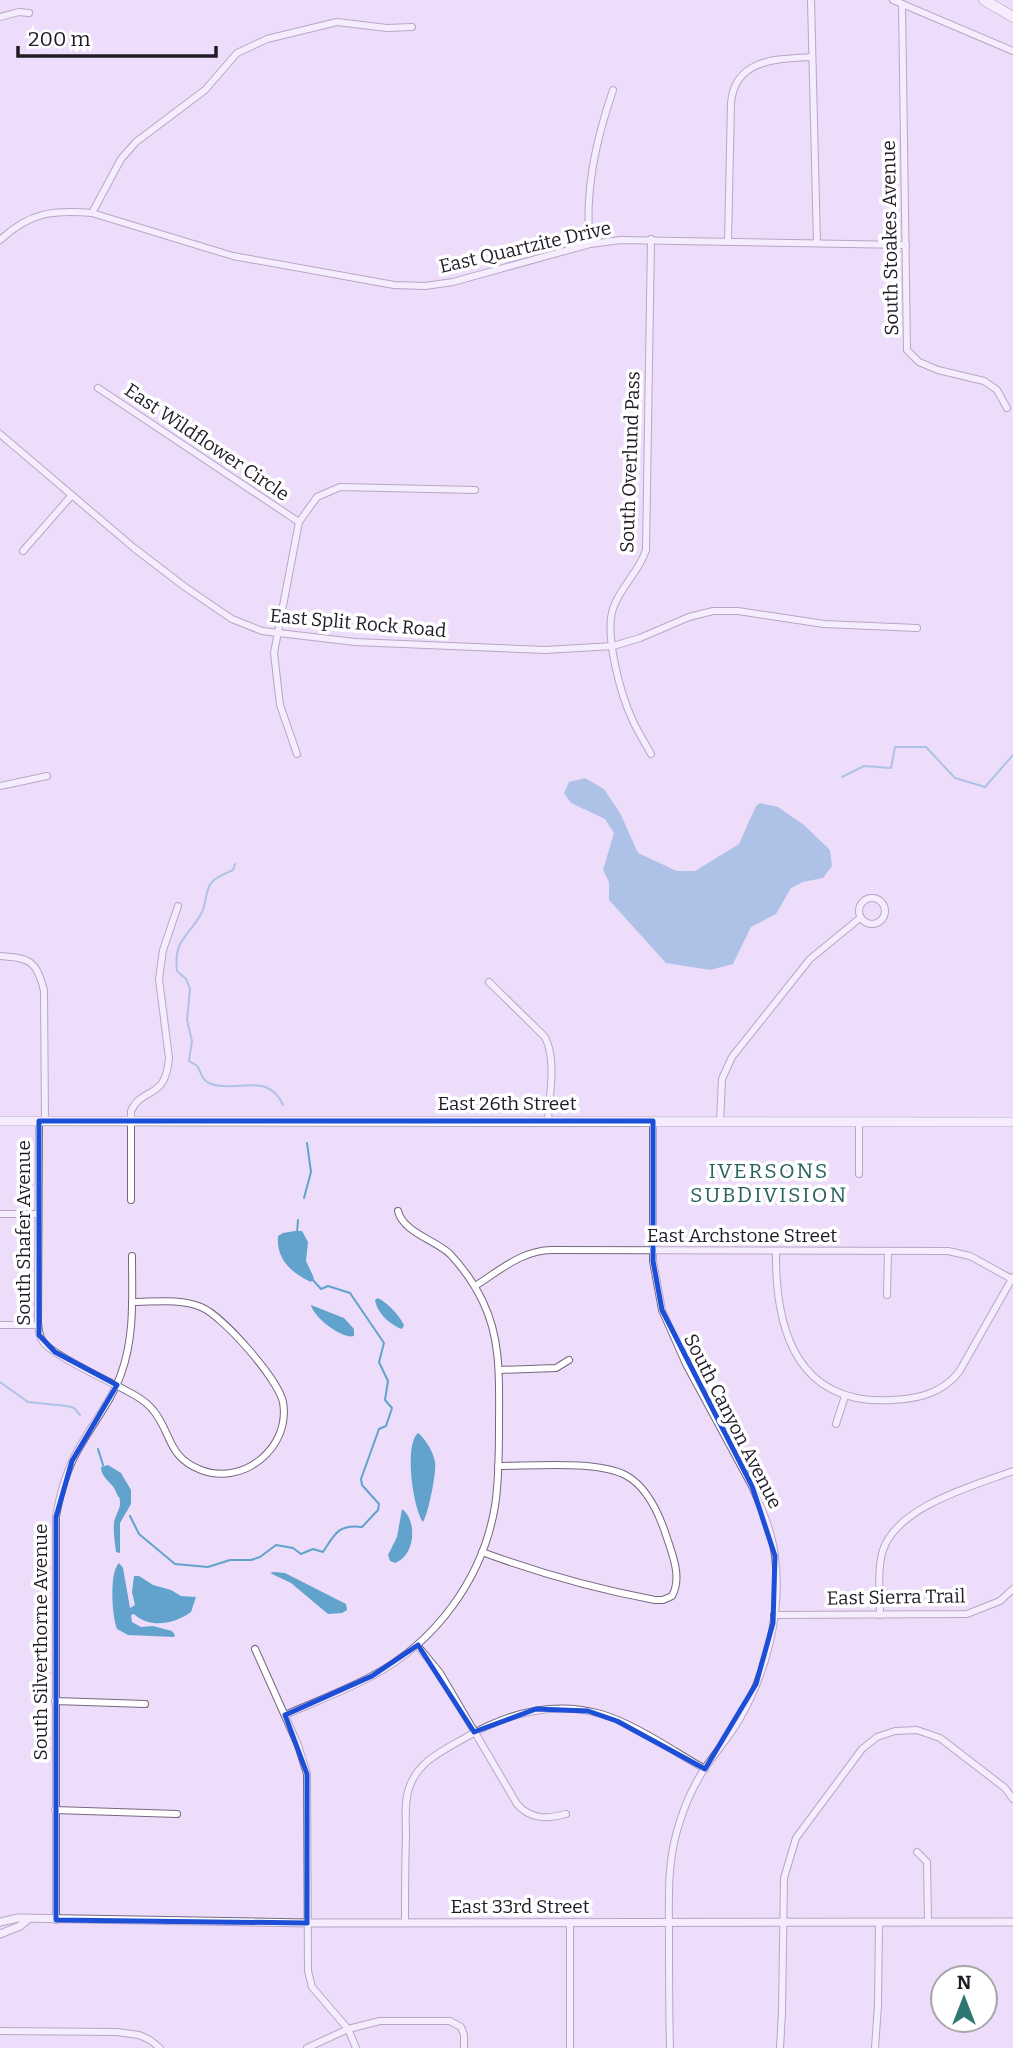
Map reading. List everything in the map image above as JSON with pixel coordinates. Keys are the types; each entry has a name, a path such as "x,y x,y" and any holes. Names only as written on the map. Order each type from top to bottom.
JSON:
{"main road":[{"path":"984,0 1012,16"},
{"name":"East 26th Street","path":"0,1121 1013,1122"}],"street":[{"path":"811,0 817,243"},
{"path":"893,0 1013,51"},
{"name":"South Stoakes Avenue","path":"902,4 907,350 919,362 938,370 984,381 997,390 1007,408"},
{"path":"0,17 19,12 29,13"},
{"path":"92,213 121,159 136,142 205,90 237,53 267,38 343,22 387,28 412,27"},
{"path":"729,243 733,90 746,73 758,64 776,59 813,57"},
{"path":"590,244 587,207 589,191 594,158 613,90"},
{"name":"East Quartzite Drive","path":"0,240 24,220 43,214 69,211 92,213 233,256 394,285 425,286 453,282 590,244 621,240 906,246"},
{"name":"South Overlund Pass","path":"651,239 646,550 637,572 614,605 611,627 626,703 651,754"},
{"name":"East Wildflower Circle","path":"98,388 299,522"},
{"name":"East Split Rock Road","path":"0,434 134,548 211,606 242,624 276,634 355,642 573,650 613,646 640,638 689,617 713,611 738,611 824,624 917,628"},
{"path":"297,754 280,705 275,678 276,634 299,522 317,497 340,487 475,490"},
{"path":"23,551 72,495"},
{"path":"0,786 47,776"},
{"path":"874,898 882,902 885,911 879,922 868,924 860,918 859,906 865,899 874,898"},
{"path":"131,1200 131,1121 134,1105 161,1087 168,1069 159,979 163,950 178,906"},
{"path":"720,1122 722,1079 732,1056 810,959 860,918"},
{"name":"South Shafer Avenue","path":"0,956 23,958 33,965 41,976 44,991 38,1214 38,1325 41,1339 48,1348 142,1399 153,1410 179,1457 196,1468 211,1473 237,1472 259,1462 274,1445 281,1429 283,1405 275,1383 216,1316 202,1307 185,1303 132,1302"},
{"path":"489,982 545,1037 549,1045 551,1063 548,1121"},
{"name":"South Canyon Avenue","path":"653,1121 653,1250 662,1310 672,1337 752,1486 770,1532 776,1576 769,1647 756,1685 740,1719 705,1769 682,1815 672,1850 669,1921 670,2048"},
{"path":"859,1123 859,1174"},
{"path":"285,1715 372,1676 417,1645 455,1602 482,1552 495,1506 499,1370 492,1324 475,1286 449,1254 404,1223 398,1211"},
{"path":"0,1213 38,1214"},
{"name":"East Archstone Street","path":"475,1286 516,1259 536,1251 959,1252 1012,1278"},
{"path":"776,1251 777,1302 790,1346 815,1379 845,1396 872,1401 924,1396 947,1385 959,1372 1012,1278"},
{"path":"887,1295 888,1251"},
{"name":"South Silverthorne Avenue","path":"56,1920 54,1537 57,1506 72,1461 117,1385 130,1342 132,1256"},
{"path":"0,1325 38,1325"},
{"path":"499,1370 556,1368 569,1360"},
{"path":"836,1424 845,1396"},
{"path":"482,1552 585,1585 655,1600 671,1596 676,1585 675,1564 666,1534 645,1494 627,1476 590,1467 498,1466"},
{"path":"880,1615 883,1550 902,1521 923,1508 1010,1472 1013,1482"},
{"name":"East Sierra Trail","path":"774,1615 967,1614 1000,1601 1013,1589"},
{"path":"417,1645 440,1673 517,1804 525,1813 551,1818 566,1814"},
{"path":"255,1649 305,1765 308,1784 308,1971 312,1987 348,2029 356,2048"},
{"path":"55,1701 145,1704"},
{"path":"405,1922 406,1810 410,1786 420,1768 432,1756 474,1732 505,1717 536,1709 588,1711 626,1725 705,1769"},
{"path":"780,2048 784,1878 796,1838 862,1749 877,1737 917,1730 940,1738 1004,1788 1013,1799"},
{"path":"55,1811 177,1814"},
{"path":"917,1852 927,1863 928,1922"},
{"name":"East 33rd Street","path":"0,1922 18,1918 307,1923 1013,1922"},
{"name":"East 33rd Street","path":"0,1934 20,1926 27,1920"},
{"path":"570,1922 570,2048"},
{"path":"875,2048 879,1922"},
{"path":"307,2048 348,2029 380,2021 450,2021 461,2027 464,2048"},
{"path":"0,2031 117,2032 139,2035 160,2048"}],"highlighted area":[{"path":"39,1121 653,1121 653,1261 662,1310 752,1486 775,1556 773,1623 756,1684 705,1769 617,1721 588,1711 536,1709 474,1732 418,1645 372,1676 285,1715 307,1774 307,1923 56,1920 56,1517 72,1461 117,1385 55,1352 39,1335"}],"water":[{"path":"585,778 604,789 620,813 638,853 677,871 695,871 739,844 756,806 760,803 778,807 804,825 830,850 832,866 823,878 803,882 791,888 776,914 751,927 733,964 710,970 666,963 609,900 609,882 603,870 614,833 605,819 571,803 564,793 569,782"},
{"path":"302,1231 308,1242 306,1261 314,1278 311,1282 292,1270 280,1252 278,1236"},
{"path":"378,1298 396,1313 404,1325 402,1329 381,1314 375,1300"},
{"path":"311,1305 344,1318 354,1329 354,1336 343,1335 329,1326"},
{"path":"418,1433 429,1446 435,1462 432,1493 423,1522 416,1504 411,1462 411,1450"},
{"path":"108,1465 121,1473 131,1490 131,1504 120,1523 120,1553 116,1552 114,1530 120,1504 119,1496 104,1476 101,1467"},
{"path":"402,1509 410,1522 412,1538 407,1553 395,1563 390,1561 388,1555 397,1537"},
{"path":"119,1563 123,1568 130,1608 135,1605 132,1592 134,1576 181,1596 196,1597 191,1612 170,1622 147,1622 134,1614 131,1615 132,1622 141,1627 153,1626 172,1631 174,1637 128,1635 117,1629 113,1584"},
{"path":"270,1573 285,1573 346,1604 347,1610 328,1614 291,1583"}],"waterway":[{"path":"842,777 864,766 891,768 895,747 926,747 955,778 985,787 1013,755"},
{"path":"235,864 233,870 210,884 202,912 180,945 176,960 177,971 186,979 190,989 187,1020 192,1041 189,1061 197,1066 204,1079 211,1084 261,1086 277,1095 283,1105"},
{"path":"304,1198 311,1172 307,1143"},
{"path":"297,1233 298,1220"},
{"path":"130,1516 139,1534 175,1564 208,1567 230,1560 251,1560 276,1545 293,1548 301,1554 313,1549 323,1552 338,1532 347,1527 362,1527 378,1510 379,1504 362,1485 361,1479 379,1429 386,1426 392,1408 385,1400 388,1381 379,1362 384,1343 350,1293 328,1286 321,1289 312,1279"},
{"path":"0,1382 28,1402 67,1406 74,1408 80,1415"},
{"path":"98,1449 103,1465"},
{"path":"114,1485 119,1496"}],"district":[{"name":"IVERSONS SUBDIVISION","path":"769,1183"}]}
